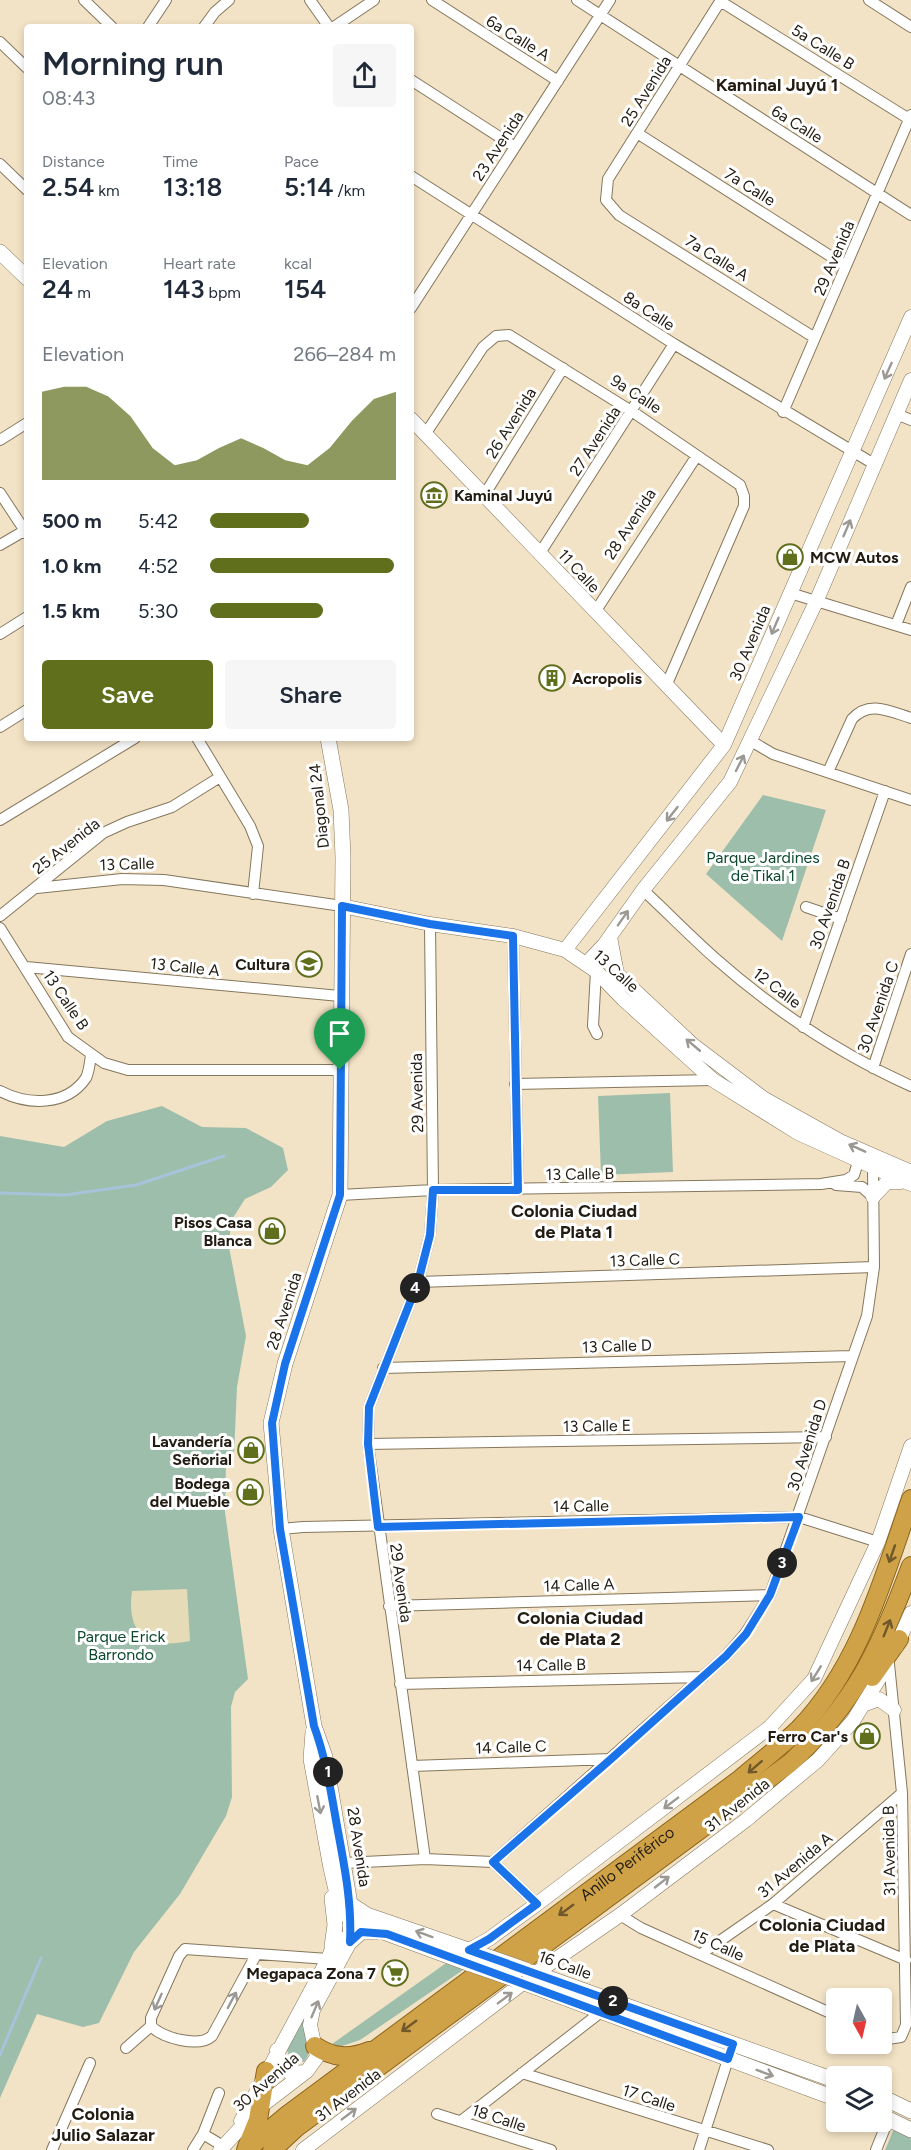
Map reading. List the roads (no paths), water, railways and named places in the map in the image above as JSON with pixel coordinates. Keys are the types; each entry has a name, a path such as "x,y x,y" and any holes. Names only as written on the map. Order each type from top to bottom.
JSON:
{"highway":[{"name":"Anillo Periférico","path":"246,2150 286,2116 739,1780 799,1729 825,1696 858,1644 869,1620 911,1498"},
{"name":"Anillo Periférico","path":"272,2150 306,2121 790,1763 860,1697 911,1566"},
{"path":"860,1697 875,1674 905,1638"},
{"path":"315,2046 333,2056 345,2057 357,2056 382,2045"},
{"path":"246,2150 258,2120 266,2071"}],"main road":[{"path":"0,252 24,276"},
{"path":"0,265 24,277"},
{"name":"Diagonal 24","path":"329,741 341,810 342,906"},
{"name":"28 Avenida","path":"342,906 340,1195 285,1364 272,1423 280,1529 314,1726 311,1759 350,1904"},
{"path":"330,1953 335,1925 338,1866"},
{"name":"28 Avenida","path":"338,1866 340,1907 351,1920"},
{"name":"16 Calle","path":"350,1904 358,1911 469,1957 486,1956 601,2012 826,2095"},
{"name":"16 Calle","path":"351,1920 387,1934 469,1957 733,2044 826,2077"},
{"path":"350,1942 361,1932 387,1934"},
{"path":"892,2102 911,2111"},
{"path":"892,2120 911,2130"}],"street":[{"path":"84,0 109,24"},
{"path":"150,24 166,0"},
{"path":"206,24 214,12 229,0"},
{"path":"310,0 327,24"},
{"path":"338,24 374,0"},
{"name":"6a Calle A","path":"432,0 558,81"},
{"name":"6a Calle","path":"577,0 911,215"},
{"name":"23 Avenida","path":"414,303 610,0"},
{"name":"25 Avenida","path":"606,200 608,179 720,0"},
{"name":"5a Calle B","path":"720,0 910,117"},
{"path":"870,0 911,27"},
{"path":"0,42 24,65"},
{"path":"414,82 515,147"},
{"name":"29 Avenida","path":"783,412 910,117"},
{"name":"7a Calle","path":"637,133 846,266"},
{"path":"0,164 24,187"},
{"name":"8a Calle","path":"414,178 783,412 874,464"},
{"name":"7a Calle A","path":"606,200 619,215 815,338"},
{"name":"30 Avenida","path":"565,950 724,745 911,317"},
{"name":"9a Calle","path":"426,434 483,347 500,335 513,336 736,481 744,496 742,509 666,686"},
{"name":"27 Avenida","path":"540,553 633,412 674,344"},
{"name":"26 Avenida","path":"485,494 563,368"},
{"path":"597,1034 593,1026 591,967 643,890 730,782 816,602 911,380"},
{"path":"896,414 911,420"},
{"name":"11 Calle","path":"414,422 724,745"},
{"path":"0,440 24,425"},
{"name":"28 Avenida","path":"595,612 696,457"},
{"path":"0,493 24,530"},
{"path":"0,545 24,533"},
{"path":"896,625 911,587"},
{"path":"790,593 911,630"},
{"path":"0,634 24,619"},
{"path":"828,772 852,719 865,709 874,707 911,718"},
{"path":"0,727 24,712"},
{"path":"0,820 130,741"},
{"path":"199,741 250,826 258,846 253,894"},
{"path":"751,741 773,754 911,800"},
{"name":"25 Avenida","path":"0,916 103,833 127,822 172,807 220,777"},
{"path":"697,782 698,790 702,795 720,794"},
{"name":"30 Avenida B","path":"803,1027 885,791"},
{"name":"13 Calle","path":"37,888 122,879 164,880 342,906 430,924 513,936 565,950 591,967 713,1080 798,1133 873,1169 909,1179"},
{"name":"12 Calle","path":"643,890 717,960 803,1027 873,1068 911,1086"},
{"path":"806,907 841,919"},
{"name":"29 Avenida","path":"425,1859 368,1444 369,1407 418,1282 430,1235 433,1190 430,924"},
{"name":"13 Calle B","path":"0,928 68,1036 104,1063 128,1070 340,1070"},
{"path":"513,936 518,1190"},
{"path":"607,941 605,966 615,990"},
{"name":"13 Calle","path":"607,941 617,974 693,1045 763,1098 909,1179"},
{"name":"30 Avenida C","path":"873,1068 911,954"},
{"name":"13 Calle A","path":"26,967 340,996"},
{"path":"0,1091 18,1100 43,1101 69,1094 87,1077 91,1055"},
{"path":"515,1084 713,1080"},
{"name":"13 Calle B","path":"821,1184 854,1175 858,1162"},
{"name":"30 Avenida D","path":"493,1862 702,1677 746,1634 770,1595 867,1316 874,1268 873,1169"},
{"path":"873,1197 887,1182 909,1179"},
{"name":"13 Calle B","path":"340,1195 433,1190 821,1184 862,1187 873,1197"},
{"name":"13 Calle C","path":"418,1282 874,1268"},
{"name":"13 Calle D","path":"383,1368 853,1356"},
{"name":"13 Calle E","path":"368,1444 826,1437"},
{"path":"469,1957 489,1939 770,1727 814,1679 878,1542 911,1446"},
{"name":"14 Calle","path":"280,1529 799,1517 878,1542"},
{"name":"14 Calle A","path":"389,1606 770,1595"},
{"name":"31 Avenida","path":"303,2150 525,1976 620,1915 746,1821 818,1760 853,1721 860,1697 889,1664 905,1638 911,1613"},
{"name":"31 Avenida B","path":"889,1664 902,1793 906,1960 906,2025 901,2037 892,2038"},
{"name":"14 Calle B","path":"400,1684 702,1677"},
{"path":"860,1697 879,1699 894,1710"},
{"name":"14 Calle C","path":"412,1766 611,1759"},
{"name":"31 Avenida A","path":"701,1954 773,1904 902,1793"},
{"path":"338,1866 425,1859 493,1862 537,1904"},
{"name":"30 Avenida","path":"222,2148 260,2107 307,2071 317,2057 310,2025 313,2010 350,1942 350,1904"},
{"path":"773,1904 906,1960"},
{"name":"15 Calle","path":"620,1915 641,1928 826,2011"},
{"path":"351,1920 379,1918"},
{"name":"30 Avenida","path":"234,2133 330,1953 338,1933 351,1920"},
{"path":"256,1956 212,2036 206,2042 197,2043 156,2032 151,2026 151,2018 179,1956 185,1950 256,1956 330,1953"},
{"path":"461,2121 601,2012"},
{"path":"126,2048 151,2026"},
{"path":"699,2150 733,2044"},
{"path":"277,2050 279,2060 290,2073 307,2071"},
{"path":"52,2150 90,2063"},
{"name":"17 Calle","path":"522,2073 768,2150"},
{"path":"193,2150 203,2134 219,2093"},
{"name":"18 Calle","path":"437,2114 551,2150"},
{"path":"876,2150 881,2132"},
{"path":"203,2134 222,2148"}],"waterway":[{"path":"0,1193 65,1195 136,1185 224,1156"},
{"path":"0,2055 41,1958"}],"place":[{"name":"Kaminal Juyú","path":"434,495"},
{"name":"MCW Autos","path":"790,557"},
{"name":"Acropolis","path":"552,678"},
{"name":"Cultura","path":"309,964"},
{"name":"Pisos Casa Blanca","path":"272,1231"},
{"name":"Lavandería Señorial","path":"251,1450"},
{"name":"Bodega del Mueble","path":"250,1492"},
{"name":"Ferro Car's","path":"867,1736"},
{"name":"Megapaca Zona 7","path":"395,1973"}],"district":[{"name":"Kaminal Juyú 1","path":"777,85"},
{"name":"Colonia Ciudad de Plata 1","path":"574,1221"},
{"name":"Colonia Ciudad de Plata 2","path":"580,1628"},
{"name":"Colonia Ciudad de Plata","path":"822,1935"},
{"name":"Colonia Julio Salazar","path":"103,2124"}],"park label":[{"name":"Parque Jardines de Tikal 1","path":"763,866"},
{"name":"Parque Erick Barrondo","path":"121,1645"}]}
